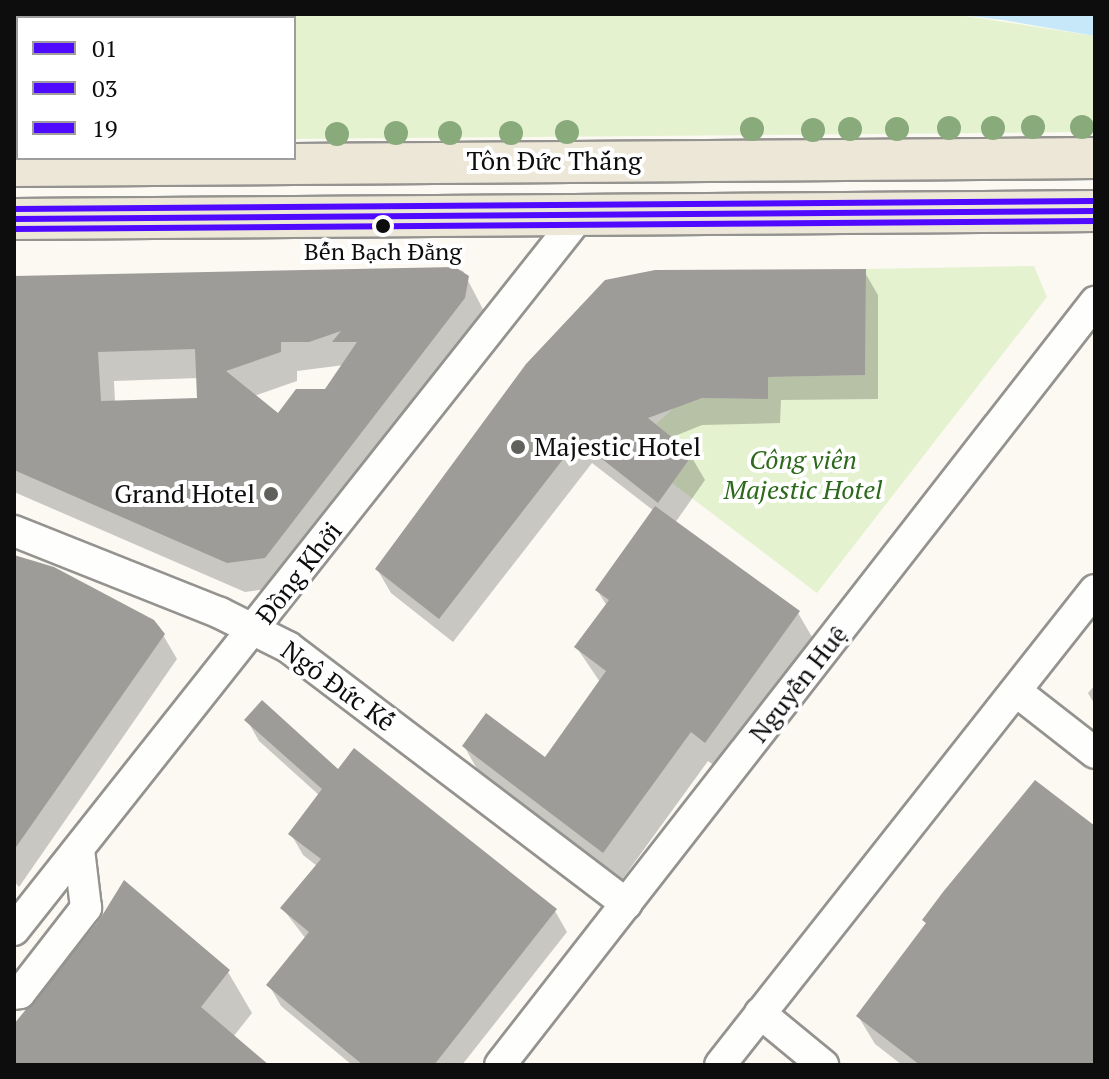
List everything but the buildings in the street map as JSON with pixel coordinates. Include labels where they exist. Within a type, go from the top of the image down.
[{"type":"main road","name":"Tôn Ðức Thắng","points":[[14,166],[1095,158]]},
{"type":"main road","name":"Tôn Ðức Thắng","points":[[14,219],[1095,211]]},
{"type":"street","name":"Ðồng Khởi","points":[[14,930],[581,214]]},
{"type":"street","name":"Nguyễn Huệ","points":[[500,1065],[1082,335],[1095,302]]},
{"type":"street","name":"Ngô Ðức Kế","points":[[14,531],[256,628],[288,647],[626,904]]},
{"type":"street","points":[[720,1065],[1095,590]]},
{"type":"street","points":[[1017,692],[1095,753]]},
{"type":"street","points":[[14,994],[20,993],[86,908],[79,849]]},
{"type":"street","points":[[760,1013],[823,1065]]},
{"type":"green space","points":[[14,14],[953,14],[1095,36],[1095,132],[296,139],[296,16],[16,16],[14,141]]},
{"type":"green space","name":"Công viên Majestic Hotel","points":[[1034,266],[1047,297],[817,593],[672,483],[693,454],[656,424],[675,407],[702,398],[767,399],[768,377],[865,375],[866,269]]},
{"type":"water","points":[[953,14],[1095,14],[1095,36],[1003,20]]},
{"type":"transit line","name":"19","points":[[14,209],[1095,201]]},
{"type":"transit line","name":"01","points":[[14,219],[1095,211]]},
{"type":"transit line","name":"03","points":[[14,229],[1095,221]]},
{"type":"place","name":"Bến Bạch Đằng","points":[[383,226]]},
{"type":"place","name":"Majestic Hotel","points":[[518,447]]},
{"type":"place","name":"Grand Hotel","points":[[271,494]]}]
